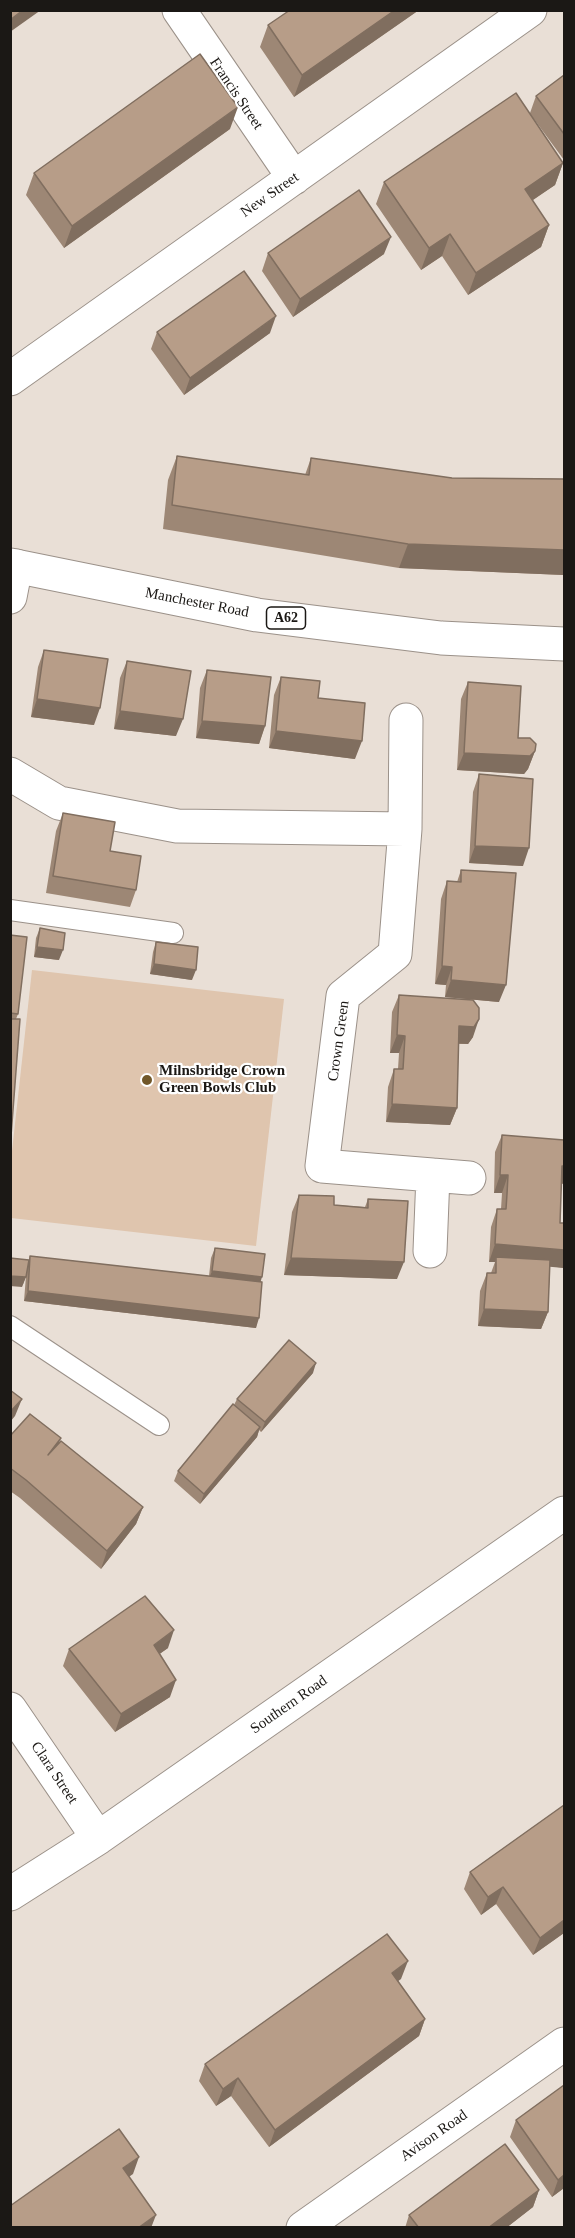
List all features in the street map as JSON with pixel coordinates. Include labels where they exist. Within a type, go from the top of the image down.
[{"type":"street","name":"Francis Street","points":[[179,10],[294,178]]},
{"type":"street","name":"New Street","points":[[10,379],[530,10]]},
{"type":"street","name":"Manchester Road","points":[[12,576],[257,615],[441,638],[564,645]]},
{"type":"street","name":"Crown Green","points":[[406,720],[405,829],[395,954],[343,996],[322,1166],[469,1178]]},
{"type":"street","points":[[10,774],[59,803],[177,826],[405,829]]},
{"type":"street","points":[[430,1251],[433,1175]]},
{"type":"street","name":"Southern Road","points":[[10,1894],[98,1838],[564,1513]]},
{"type":"street","name":"Clara Street","points":[[10,1709],[98,1838]]},
{"type":"street","name":"Avison Road","points":[[303,2228],[564,2044]]},
{"type":"lane","points":[[10,910],[173,933]]},
{"type":"lane","points":[[10,1326],[159,1425]]},
{"type":"shaded area","name":"Milnsbridge Crown Green Bowls Club","points":[[32,970],[284,999],[256,1246],[11,1218],[11,1160]]},
{"type":"building","points":[[10,10],[23,10],[10,20]]},
{"type":"building","points":[[290,10],[395,10],[302,75],[268,25]]},
{"type":"building","points":[[200,54],[238,107],[72,226],[34,173]]},
{"type":"building","points":[[564,75],[564,134],[536,96]]},
{"type":"building","points":[[516,93],[563,163],[525,189],[549,225],[476,273],[450,234],[429,248],[384,182]]},
{"type":"building","points":[[359,190],[391,237],[300,299],[268,253]]},
{"type":"building","points":[[244,271],[276,316],[190,378],[157,332]]},
{"type":"building","points":[[177,456],[309,475],[311,458],[452,478],[564,479],[564,550],[408,544],[172,505]]},
{"type":"building","points":[[44,650],[108,659],[100,708],[37,699]]},
{"type":"building","points":[[127,661],[191,671],[183,719],[120,711]]},
{"type":"building","points":[[207,670],[271,677],[265,726],[202,721]]},
{"type":"building","points":[[281,677],[320,681],[318,698],[365,703],[362,741],[276,731]]},
{"type":"building","points":[[468,682],[521,686],[518,738],[530,738],[536,744],[535,751],[530,756],[464,753]]},
{"type":"building","points":[[479,774],[533,779],[529,848],[475,846]]},
{"type":"building","points":[[63,813],[115,822],[110,851],[141,856],[136,890],[53,876]]},
{"type":"building","points":[[461,870],[516,873],[506,985],[451,980],[452,967],[442,966],[447,881],[461,882]]},
{"type":"building","points":[[40,928],[65,933],[63,950],[37,947]]},
{"type":"building","points":[[10,935],[27,937],[18,1014],[10,1013]]},
{"type":"building","points":[[156,942],[198,947],[196,970],[154,964]]},
{"type":"building","points":[[399,995],[473,1000],[479,1008],[479,1019],[474,1027],[459,1026],[457,1108],[392,1104],[394,1069],[403,1069],[405,1036],[397,1035]]},
{"type":"building","points":[[10,1019],[20,1019],[10,1149]]},
{"type":"building","points":[[502,1135],[564,1140],[560,1223],[564,1223],[564,1250],[495,1244],[497,1209],[506,1209],[507,1194],[508,1175],[500,1175]]},
{"type":"building","points":[[299,1195],[334,1196],[334,1205],[368,1208],[368,1199],[408,1201],[404,1262],[291,1258]]},
{"type":"building","points":[[215,1248],[265,1254],[262,1277],[212,1271]]},
{"type":"building","points":[[30,1256],[262,1282],[259,1318],[28,1291]]},
{"type":"building","points":[[496,1257],[550,1260],[548,1312],[484,1309],[487,1273],[496,1273]]},
{"type":"building","points":[[10,1258],[29,1260],[26,1277],[10,1276]]},
{"type":"building","points":[[289,1340],[316,1363],[265,1422],[237,1399]]},
{"type":"building","points":[[10,1390],[22,1399],[10,1412]]},
{"type":"building","points":[[233,1404],[260,1427],[204,1494],[178,1471]]},
{"type":"building","points":[[30,1414],[61,1438],[48,1455],[61,1441],[143,1507],[107,1551],[10,1468],[10,1436]]},
{"type":"building","points":[[145,1596],[174,1630],[154,1645],[176,1680],[121,1714],[69,1649]]},
{"type":"building","points":[[564,1805],[564,1920],[540,1938],[503,1887],[488,1897],[470,1872]]},
{"type":"building","points":[[387,1934],[408,1961],[392,1973],[425,2019],[275,2130],[238,2078],[223,2089],[205,2064]]},
{"type":"building","points":[[564,2085],[564,2175],[558,2180],[516,2120]]},
{"type":"building","points":[[119,2129],[139,2157],[123,2168],[156,2215],[138,2228],[10,2228],[10,2206]]},
{"type":"building","points":[[505,2144],[539,2190],[488,2228],[419,2228],[409,2215]]},
{"type":"place","name":"Milnsbridge Crown Green Bowls Club","points":[[147,1080]]}]
